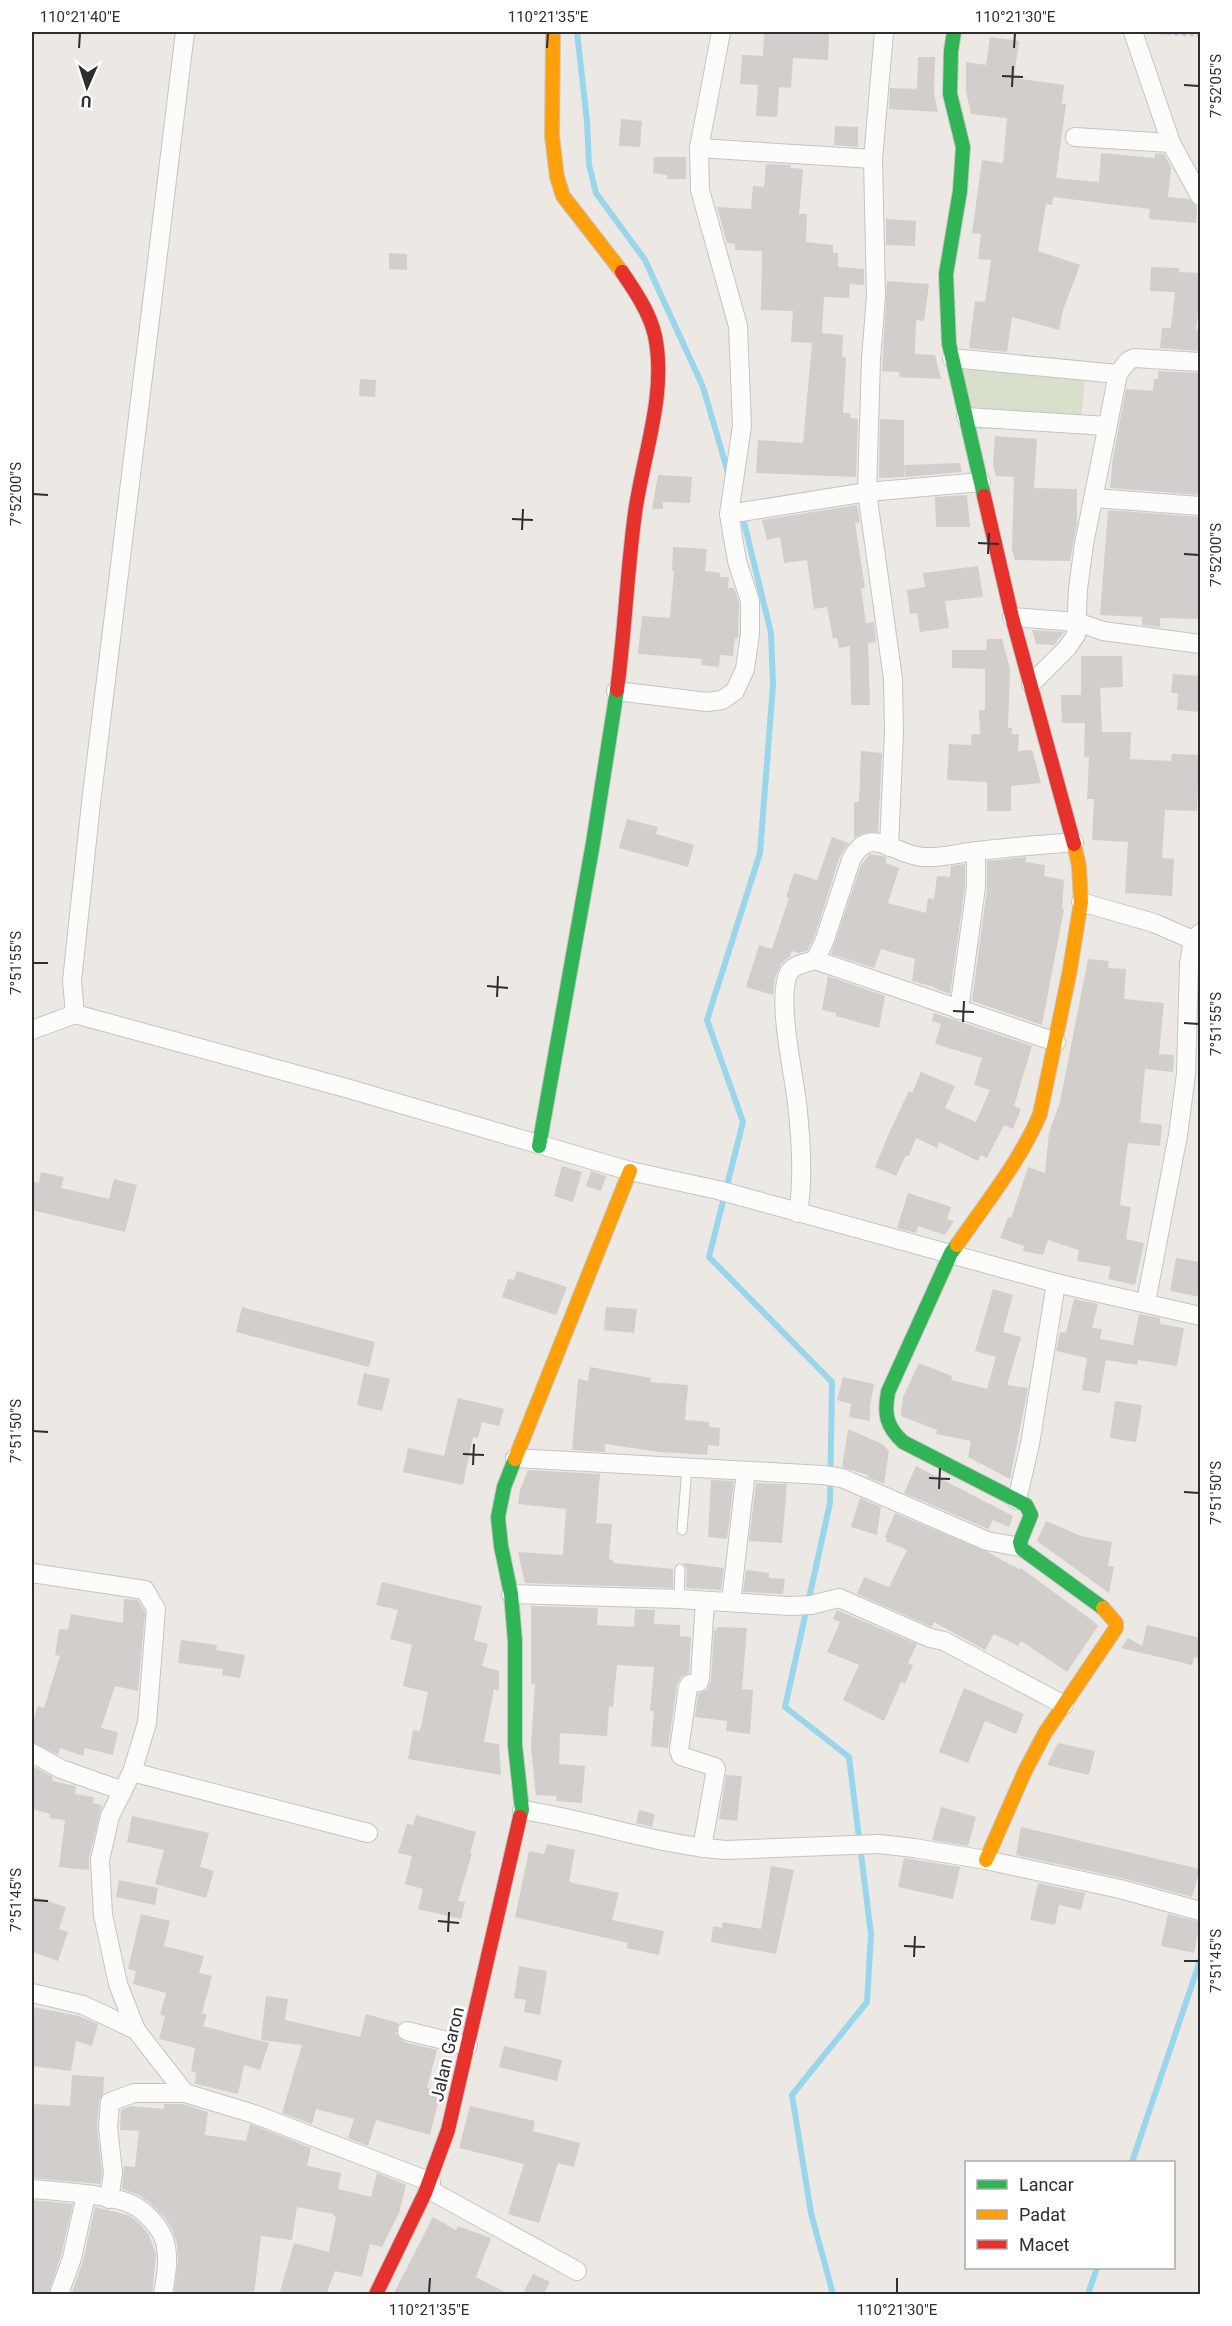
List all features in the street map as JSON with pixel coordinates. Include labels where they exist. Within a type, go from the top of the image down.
[{"type":"street","points":[[75,1014],[72,981],[89,827],[185,32]]},
{"type":"street","points":[[538,1146],[590,865],[621,661],[636,509],[650,426],[657,401],[659,371],[655,334],[643,303],[563,196],[557,182],[553,150],[553,32]]},
{"type":"street","points":[[616,691],[707,702],[722,700],[735,692],[745,669],[749,646],[750,601],[737,561],[729,514],[742,426],[738,326],[700,190],[699,148],[721,32]]},
{"type":"street","points":[[884,32],[873,159],[876,296],[870,359],[867,492],[894,679],[889,847]]},
{"type":"street","points":[[954,32],[950,94],[963,147],[960,191],[946,281],[949,344],[1012,616],[1074,842],[1079,866],[1081,902],[1056,1042],[1035,1126],[999,1184],[951,1253],[888,1392],[884,1417],[888,1428],[903,1442],[1026,1505],[1031,1515],[1020,1540],[1020,1546]]},
{"type":"street","points":[[1133,32],[1171,142],[1200,196]]},
{"type":"street","points":[[1075,137],[1171,142]]},
{"type":"street","points":[[699,148],[873,159]]},
{"type":"street","points":[[952,358],[1118,374]]},
{"type":"street","points":[[1031,684],[1067,648],[1076,635],[1078,589],[1118,374],[1128,361],[1134,358],[1200,362]]},
{"type":"street","points":[[966,417],[1107,426]]},
{"type":"street","points":[[729,514],[867,492],[981,482]]},
{"type":"street","points":[[1094,498],[1200,506]]},
{"type":"street","points":[[1012,616],[1077,622],[1103,632],[1200,644]]},
{"type":"street","points":[[815,960],[824,942],[847,873],[860,846],[879,842],[906,854],[922,857],[1074,842]]},
{"type":"street","points":[[959,1010],[976,887],[976,851]]},
{"type":"street","points":[[1081,902],[1197,936],[1187,984],[1186,1074],[1178,1135],[1146,1302]]},
{"type":"street","points":[[798,1213],[801,1184],[798,1104],[788,1040],[785,995],[790,971],[796,965],[815,960],[1056,1042]]},
{"type":"street","points":[[32,1030],[75,1014],[346,1088],[538,1146],[630,1171],[752,1199],[1056,1284],[1146,1302],[1200,1316]]},
{"type":"street","name":"Jalan Garon","points":[[376,2295],[429,2186],[448,2130],[522,1810],[514,1744],[515,1641],[511,1594],[501,1546],[498,1517],[504,1487],[630,1171]]},
{"type":"street","points":[[1017,1500],[1030,1444],[1056,1284]]},
{"type":"street","points":[[515,1458],[824,1475],[842,1479],[987,1541],[1020,1546],[1104,1609],[1116,1623],[1116,1628],[1045,1733],[1025,1771],[986,1860]]},
{"type":"street","points":[[731,1602],[746,1471]]},
{"type":"street","points":[[32,1573],[145,1590],[156,1609],[147,1723],[132,1772],[110,1816],[100,1860],[102,1904],[118,1984],[136,2030],[185,2094]]},
{"type":"street","points":[[511,1594],[679,1599],[805,1606],[839,1598],[930,1638],[944,1641],[1064,1705]]},
{"type":"street","points":[[702,1848],[716,1769],[681,1756],[679,1750],[688,1688],[690,1684],[699,1682],[700,1679],[705,1601]]},
{"type":"street","points":[[32,1753],[61,1769],[123,1791]]},
{"type":"street","points":[[132,1772],[368,1833]]},
{"type":"street","points":[[522,1810],[559,1815],[639,1836],[702,1848],[726,1850],[879,1844],[986,1860],[1120,1889],[1200,1911]]},
{"type":"street","points":[[32,1993],[84,2006],[136,2030]]},
{"type":"street","points":[[407,2031],[468,2046]]},
{"type":"street","points":[[109,2199],[113,2173],[108,2127],[110,2102],[134,2093],[185,2094],[254,2114],[429,2186],[577,2271]]},
{"type":"street","points":[[32,2189],[86,2195],[132,2204],[151,2220],[164,2239],[168,2264],[163,2295]]},
{"type":"street","points":[[59,2295],[72,2258],[86,2195]]},
{"type":"lane","points":[[682,1530],[687,1468]]},
{"type":"lane","points":[[679,1599],[680,1569]]},
{"type":"path","points":[[1149,32],[1200,35]]},
{"type":"green space","points":[[953,355],[1085,381],[1080,429],[971,429]]},
{"type":"building","points":[[764,32],[829,32],[828,60],[793,58],[791,88],[779,87],[777,117],[756,116],[758,85],[740,84],[742,55],[763,56]]},
{"type":"building","points":[[990,37],[1019,41],[1014,78],[1064,85],[1062,104],[1066,104],[1056,178],[1099,182],[1101,153],[1155,158],[1155,153],[1164,154],[1171,167],[1168,197],[1189,199],[1197,207],[1196,223],[1149,219],[1150,209],[1053,197],[1052,205],[1046,204],[1038,251],[1080,265],[1063,310],[1059,330],[1012,317],[1007,352],[969,348],[975,301],[985,302],[991,260],[978,259],[981,234],[972,233],[982,160],[1003,163],[1007,118],[971,114],[966,92],[966,62],[986,65]]},
{"type":"building","points":[[918,57],[935,57],[934,94],[938,112],[889,109],[890,88],[917,89]]},
{"type":"building","points":[[621,119],[642,121],[640,147],[619,146]]},
{"type":"building","points":[[835,126],[858,127],[858,147],[834,145]]},
{"type":"building","points":[[654,157],[686,157],[686,179],[667,179],[667,175],[653,173]]},
{"type":"building","points":[[766,164],[791,165],[790,168],[803,169],[799,214],[807,214],[806,242],[833,245],[833,253],[838,253],[838,267],[864,269],[864,285],[850,284],[849,298],[824,297],[822,333],[843,335],[842,357],[846,357],[843,413],[850,413],[850,418],[858,419],[856,477],[756,473],[758,440],[803,443],[812,343],[791,342],[793,311],[761,310],[762,251],[735,250],[735,244],[727,243],[717,207],[751,209],[753,186],[764,187]]},
{"type":"building","points":[[886,219],[916,221],[915,246],[886,245]]},
{"type":"building","points":[[389,253],[407,254],[407,270],[389,269]]},
{"type":"building","points":[[1151,267],[1179,268],[1179,272],[1200,273],[1196,329],[1200,330],[1200,351],[1160,348],[1162,328],[1171,328],[1175,292],[1150,291]]},
{"type":"building","points":[[887,281],[929,284],[924,321],[916,320],[915,354],[935,355],[941,379],[899,377],[899,372],[882,371]]},
{"type":"building","points":[[1158,371],[1200,373],[1200,495],[1110,488],[1113,457],[1126,389],[1153,391],[1154,379],[1158,379]]},
{"type":"building","points":[[360,379],[376,380],[375,397],[359,396]]},
{"type":"building","points":[[880,419],[904,420],[904,477],[879,478]]},
{"type":"building","points":[[995,436],[1037,439],[1034,488],[1077,489],[1077,524],[1070,561],[1015,560],[1012,549],[1014,477],[996,476],[993,466]]},
{"type":"building","points":[[960,463],[962,472],[905,477],[904,465]]},
{"type":"building","points":[[658,475],[692,477],[690,503],[663,502],[663,509],[652,509]]},
{"type":"building","points":[[967,495],[970,527],[936,527],[935,497]]},
{"type":"building","points":[[857,505],[860,522],[855,523],[865,588],[861,589],[866,623],[874,622],[876,642],[868,643],[870,705],[851,705],[850,646],[839,648],[837,638],[833,639],[827,607],[814,609],[807,560],[784,563],[780,537],[767,540],[762,520]]},
{"type":"building","points":[[1108,510],[1200,517],[1200,619],[1160,618],[1160,627],[1142,625],[1142,617],[1100,615]]},
{"type":"building","points":[[673,547],[707,549],[705,571],[720,573],[720,577],[729,577],[728,588],[734,588],[739,603],[738,639],[735,638],[733,656],[720,655],[719,667],[701,665],[702,659],[638,654],[642,616],[670,618],[674,571],[672,571]]},
{"type":"building","points":[[978,566],[983,597],[945,601],[949,628],[920,632],[917,613],[910,614],[907,590],[925,587],[923,573]]},
{"type":"building","points":[[1032,630],[1064,632],[1054,645],[1036,644]]},
{"type":"building","points":[[987,639],[1002,639],[1010,669],[1008,728],[1012,728],[1012,734],[1019,734],[1018,751],[1032,750],[1041,783],[1011,786],[1011,811],[987,811],[987,782],[947,780],[949,744],[971,745],[972,734],[980,734],[979,710],[985,710],[985,669],[952,668],[952,650],[986,650]]},
{"type":"building","points":[[1081,656],[1122,656],[1123,687],[1100,688],[1102,732],[1131,732],[1130,759],[1171,761],[1172,754],[1200,755],[1197,811],[1165,810],[1162,858],[1174,859],[1172,896],[1125,893],[1128,842],[1092,840],[1094,799],[1087,799],[1089,757],[1084,757],[1085,723],[1062,723],[1061,695],[1081,695]]},
{"type":"building","points":[[1173,674],[1200,676],[1200,712],[1177,710],[1178,693],[1171,693]]},
{"type":"building","points":[[861,751],[882,753],[878,832],[864,833],[854,838],[854,802],[859,802]]},
{"type":"building","points":[[627,819],[658,827],[656,834],[694,845],[688,867],[619,848]]},
{"type":"building","points":[[832,837],[849,843],[840,856],[814,938],[807,951],[798,953],[792,951],[781,964],[775,978],[773,995],[746,987],[759,945],[772,949],[789,898],[786,897],[794,873],[817,880]]},
{"type":"building","points":[[870,854],[886,857],[886,863],[899,868],[888,903],[926,913],[928,898],[934,899],[937,876],[950,877],[951,866],[965,864],[965,886],[950,994],[912,981],[915,959],[881,949],[874,968],[831,954],[861,865]]},
{"type":"building","points":[[1026,857],[1026,862],[1045,865],[1044,876],[1064,880],[1062,909],[1064,909],[1042,1025],[972,1001],[987,889],[987,861]]},
{"type":"building","points":[[1088,959],[1109,961],[1108,968],[1126,969],[1124,999],[1164,1003],[1159,1054],[1174,1055],[1173,1072],[1145,1069],[1140,1122],[1162,1125],[1160,1146],[1128,1143],[1120,1205],[1131,1207],[1126,1239],[1144,1243],[1135,1285],[1108,1279],[1111,1267],[1077,1261],[1079,1250],[1048,1240],[1043,1255],[1023,1251],[1024,1246],[1000,1238],[1008,1217],[1011,1218],[1028,1167],[1045,1173],[1049,1133],[1060,1102]]},
{"type":"building","points":[[828,976],[885,996],[879,1028],[822,1010]]},
{"type":"building","points":[[934,1013],[1032,1046],[1014,1106],[1021,1109],[1013,1129],[1004,1125],[987,1158],[981,1155],[978,1161],[939,1142],[937,1148],[916,1138],[909,1156],[906,1155],[896,1176],[875,1167],[909,1091],[912,1093],[921,1072],[955,1086],[945,1108],[976,1122],[990,1090],[974,1085],[982,1058],[935,1044],[941,1024],[932,1021]]},
{"type":"building","points":[[562,1166],[582,1172],[573,1202],[554,1196]]},
{"type":"building","points":[[591,1171],[606,1176],[601,1191],[586,1186]]},
{"type":"building","points":[[41,1172],[64,1177],[61,1188],[109,1199],[114,1179],[137,1185],[125,1232],[32,1210],[32,1181],[39,1183]]},
{"type":"building","points":[[908,1193],[951,1207],[947,1219],[954,1221],[945,1235],[918,1226],[916,1233],[897,1228]]},
{"type":"building","points":[[1176,1258],[1200,1262],[1200,1297],[1170,1291]]},
{"type":"building","points":[[517,1271],[567,1287],[556,1315],[502,1297],[508,1279],[514,1280]]},
{"type":"building","points":[[993,1289],[1013,1295],[1003,1332],[1021,1337],[1007,1385],[1028,1388],[1010,1479],[968,1457],[971,1441],[936,1434],[937,1430],[901,1416],[903,1397],[919,1363],[952,1376],[951,1380],[987,1389],[996,1357],[975,1351]]},
{"type":"building","points":[[1074,1299],[1098,1304],[1092,1328],[1102,1329],[1100,1339],[1133,1345],[1139,1314],[1160,1318],[1160,1324],[1184,1328],[1177,1366],[1138,1360],[1137,1365],[1106,1360],[1100,1393],[1082,1390],[1087,1358],[1056,1351],[1060,1332],[1066,1333]]},
{"type":"building","points":[[242,1307],[375,1342],[369,1367],[236,1332]]},
{"type":"building","points":[[606,1307],[637,1309],[634,1333],[604,1330]]},
{"type":"building","points":[[590,1367],[651,1378],[650,1382],[688,1385],[685,1420],[709,1422],[709,1427],[720,1428],[719,1446],[708,1445],[707,1455],[660,1452],[605,1444],[605,1452],[572,1450],[578,1379],[588,1381]]},
{"type":"building","points":[[364,1373],[390,1379],[382,1411],[357,1405]]},
{"type":"building","points":[[843,1377],[874,1384],[870,1421],[849,1417],[851,1404],[837,1400]]},
{"type":"building","points":[[458,1398],[504,1409],[499,1426],[482,1422],[478,1438],[473,1437],[463,1485],[403,1472],[408,1448],[444,1456]]},
{"type":"building","points":[[1115,1401],[1142,1405],[1136,1442],[1110,1438]]},
{"type":"building","points":[[848,1429],[882,1444],[889,1451],[884,1484],[867,1477],[868,1475],[842,1467]]},
{"type":"building","points":[[916,1466],[1013,1516],[1009,1527],[993,1520],[988,1529],[904,1493]]},
{"type":"building","points":[[528,1470],[600,1474],[596,1523],[612,1524],[609,1559],[613,1560],[613,1563],[673,1569],[673,1588],[525,1583],[518,1552],[563,1555],[566,1509],[518,1504],[520,1490]]},
{"type":"building","points":[[711,1480],[734,1481],[727,1539],[708,1537]]},
{"type":"building","points":[[756,1483],[787,1484],[782,1543],[749,1541]]},
{"type":"building","points":[[860,1498],[881,1507],[877,1535],[851,1527]]},
{"type":"building","points":[[895,1513],[990,1553],[1020,1570],[1021,1568],[1093,1621],[1098,1626],[1067,1672],[1021,1641],[1018,1646],[994,1634],[985,1650],[934,1622],[932,1627],[857,1594],[864,1577],[889,1587],[907,1550],[886,1541],[885,1537]]},
{"type":"building","points":[[1046,1521],[1081,1536],[1112,1542],[1108,1566],[1114,1567],[1109,1593],[1037,1541]]},
{"type":"building","points":[[683,1563],[724,1568],[721,1590],[686,1588],[687,1569]]},
{"type":"building","points":[[746,1570],[769,1573],[769,1578],[785,1579],[783,1594],[743,1592]]},
{"type":"building","points":[[382,1582],[482,1606],[474,1640],[488,1644],[482,1666],[499,1671],[499,1691],[494,1689],[484,1742],[499,1744],[501,1775],[408,1759],[413,1730],[420,1731],[428,1692],[403,1686],[412,1645],[390,1639],[398,1610],[376,1605]]},
{"type":"building","points":[[124,1599],[138,1600],[145,1612],[138,1691],[115,1686],[101,1728],[118,1732],[113,1755],[85,1748],[83,1756],[60,1748],[58,1755],[32,1742],[32,1724],[38,1706],[44,1708],[60,1656],[55,1655],[59,1629],[68,1630],[71,1614],[123,1623]]},
{"type":"building","points":[[531,1606],[598,1608],[597,1625],[634,1627],[635,1609],[655,1610],[654,1624],[680,1625],[680,1636],[691,1637],[689,1673],[681,1677],[677,1685],[668,1748],[651,1746],[654,1711],[650,1711],[654,1667],[617,1665],[613,1707],[609,1706],[607,1736],[560,1733],[559,1764],[585,1766],[582,1803],[556,1801],[557,1796],[536,1795],[531,1748],[535,1684],[531,1684]]},
{"type":"building","points":[[837,1610],[917,1644],[908,1663],[913,1665],[905,1684],[901,1682],[884,1721],[843,1700],[859,1665],[827,1652],[840,1622],[833,1619]]},
{"type":"building","points":[[1147,1625],[1200,1638],[1200,1659],[1194,1657],[1192,1665],[1121,1648],[1128,1638],[1142,1646]]},
{"type":"building","points":[[717,1627],[747,1628],[742,1689],[753,1690],[750,1734],[726,1731],[727,1721],[695,1717],[698,1694],[707,1690],[711,1682],[714,1630],[717,1630]]},
{"type":"building","points":[[181,1640],[217,1645],[216,1650],[245,1655],[240,1678],[222,1675],[223,1669],[178,1663]]},
{"type":"building","points":[[964,1688],[1024,1714],[1016,1734],[985,1721],[968,1763],[939,1752]]},
{"type":"building","points":[[1058,1743],[1095,1751],[1089,1775],[1047,1765]]},
{"type":"building","points":[[32,1766],[53,1777],[52,1781],[76,1786],[75,1794],[94,1797],[93,1803],[102,1805],[89,1858],[89,1870],[59,1867],[65,1820],[49,1818],[50,1814],[32,1809]]},
{"type":"building","points":[[726,1775],[742,1776],[737,1821],[719,1819]]},
{"type":"building","points":[[941,1807],[976,1817],[968,1846],[932,1840]]},
{"type":"building","points":[[639,1810],[655,1814],[652,1827],[636,1823]]},
{"type":"building","points":[[416,1815],[476,1832],[458,1901],[465,1902],[461,1919],[418,1909],[423,1889],[405,1884],[412,1856],[398,1853],[407,1824],[413,1825]]},
{"type":"building","points":[[132,1816],[209,1833],[200,1867],[214,1871],[206,1898],[155,1884],[164,1850],[127,1842]]},
{"type":"building","points":[[1021,1827],[1200,1869],[1192,1897],[1122,1878],[1016,1855]]},
{"type":"building","points":[[547,1844],[575,1850],[569,1882],[619,1893],[612,1920],[664,1931],[659,1955],[626,1948],[628,1943],[515,1917],[529,1851],[544,1854]]},
{"type":"building","points":[[904,1858],[960,1867],[953,1899],[898,1887]]},
{"type":"building","points":[[771,1866],[794,1870],[776,1954],[711,1942],[713,1926],[722,1928],[723,1922],[761,1929]]},
{"type":"building","points":[[119,1880],[158,1888],[155,1905],[116,1897]]},
{"type":"building","points":[[1038,1883],[1085,1893],[1081,1910],[1059,1905],[1055,1925],[1030,1920]]},
{"type":"building","points":[[32,1896],[66,1907],[59,1929],[68,1932],[58,1961],[32,1952]]},
{"type":"building","points":[[141,1914],[170,1921],[164,1946],[204,1956],[199,1973],[212,1976],[202,2013],[207,2015],[203,2026],[269,2043],[260,2070],[244,2065],[238,2094],[192,2083],[195,2083],[196,2073],[191,2071],[195,2048],[159,2039],[165,2016],[160,2015],[166,1993],[133,1984],[136,1971],[128,1969]]},
{"type":"building","points":[[1168,1914],[1200,1922],[1194,1953],[1161,1946]]},
{"type":"building","points":[[519,1966],[547,1971],[540,2015],[524,2012],[526,2000],[514,1998]]},
{"type":"building","points":[[266,1996],[288,1999],[285,2020],[360,2037],[366,2014],[399,2023],[396,2034],[404,2042],[437,2050],[427,2088],[438,2091],[437,2098],[439,2098],[430,2135],[376,2120],[368,2146],[348,2138],[354,2119],[316,2109],[312,2124],[282,2113],[302,2045],[261,2040]]},
{"type":"building","points":[[32,2007],[79,2016],[98,2024],[92,2046],[76,2041],[71,2071],[32,2066]]},
{"type":"building","points":[[504,2046],[562,2060],[557,2081],[499,2067]]},
{"type":"building","points":[[72,2075],[104,2077],[97,2126],[102,2173],[100,2184],[32,2178],[32,2104],[70,2106]]},
{"type":"building","points":[[164,2104],[183,2104],[208,2112],[205,2135],[246,2141],[250,2124],[311,2148],[307,2166],[341,2173],[338,2189],[371,2197],[377,2173],[406,2185],[399,2213],[382,2247],[370,2244],[362,2277],[335,2271],[326,2295],[279,2295],[294,2243],[329,2252],[336,2217],[333,2214],[297,2207],[292,2240],[261,2236],[254,2295],[174,2294],[178,2259],[177,2243],[172,2229],[150,2203],[139,2195],[122,2189],[124,2166],[135,2167],[139,2131],[120,2130],[121,2110],[131,2106],[164,2109]]},
{"type":"building","points":[[470,2106],[535,2121],[533,2131],[580,2143],[574,2167],[558,2163],[539,2223],[508,2214],[524,2164],[459,2148]]},
{"type":"building","points":[[32,2200],[73,2204],[61,2255],[48,2295],[32,2295]]},
{"type":"building","points":[[95,2207],[128,2215],[149,2235],[156,2254],[152,2295],[71,2295],[83,2261]]},
{"type":"building","points":[[433,2217],[456,2230],[458,2226],[491,2238],[476,2277],[511,2295],[393,2295]]},
{"type":"building","points":[[533,2274],[550,2282],[543,2295],[522,2295]]},
{"type":"waterway","points":[[577,32],[587,121],[589,165],[596,193],[645,260],[703,387],[729,476]]},
{"type":"waterway","points":[[742,514],[771,633],[773,685],[760,853],[707,1020],[743,1122],[709,1257],[832,1382],[830,1503],[785,1707],[849,1757],[871,1934],[867,2002],[792,2095],[811,2213],[833,2294]]},
{"type":"waterway","points":[[1132,2161],[1200,1961]]},
{"type":"waterway","points":[[1088,2294],[1097,2269]]},
{"type":"traffic: fast","points":[[954,32],[950,94],[963,147],[960,191],[946,274],[949,344],[984,496]]},
{"type":"traffic: fast","points":[[539,1146],[593,843],[617,690]]},
{"type":"traffic: fast","points":[[957,1245],[951,1253],[888,1392],[886,1407],[890,1425],[903,1442],[1026,1505],[1031,1515],[1020,1542],[1022,1549],[1103,1608]]},
{"type":"traffic: fast","points":[[515,1459],[504,1487],[498,1517],[501,1546],[511,1594],[515,1641],[515,1745],[522,1810],[520,1817]]},
{"type":"traffic: slow","points":[[553,32],[552,136],[557,177],[563,196],[622,272]]},
{"type":"traffic: slow","points":[[957,1245],[1013,1165],[1040,1114],[1069,975],[1081,902],[1079,866],[1074,844]]},
{"type":"traffic: slow","points":[[515,1459],[630,1171]]},
{"type":"traffic: slow","points":[[986,1860],[1025,1771],[1045,1733],[1116,1628],[1116,1623],[1103,1608]]},
{"type":"traffic: jam","points":[[617,690],[635,513],[658,380],[658,358],[653,327],[642,302],[622,272]]},
{"type":"traffic: jam","points":[[984,496],[1012,617],[1074,844]]},
{"type":"traffic: jam","points":[[376,2294],[425,2193],[448,2130],[520,1817]]}]
